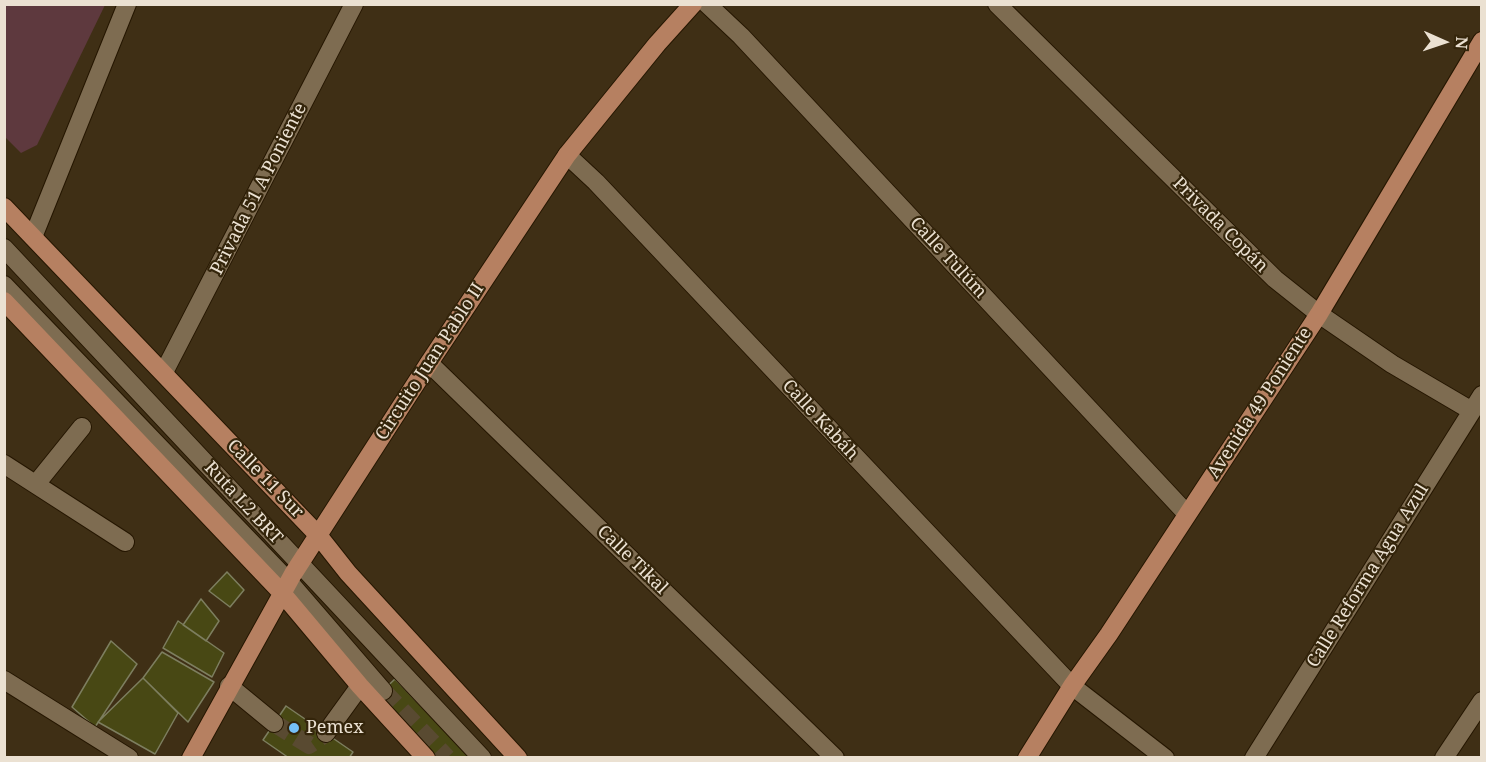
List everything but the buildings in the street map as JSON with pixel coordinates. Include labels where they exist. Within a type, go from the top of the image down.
[{"type":"main road","name":"Circuito Juan Pablo II","points":[[196,753],[229,686],[285,588],[429,363],[567,155],[657,44],[693,4]]},
{"type":"main road","name":"Avenida 49 Poniente","points":[[1027,758],[1072,686],[1109,634],[1319,314],[1482,41]]},
{"type":"main road","name":"Calle 11 Sur","points":[[4,207],[318,535],[375,603],[518,758]]},
{"type":"main road","points":[[4,301],[285,588],[360,686],[426,758]]},
{"type":"street","points":[[33,237],[127,4]]},
{"type":"street","name":"Privada 51 A Poniente","points":[[164,372],[354,4]]},
{"type":"street","name":"Calle Tulúm","points":[[707,4],[741,36],[1187,514]]},
{"type":"street","name":"Privada Copán","points":[[997,4],[1275,279],[1319,314],[1392,364],[1477,403]]},
{"type":"street","name":"Calle Kabáh","points":[[567,155],[596,182],[1072,686]]},
{"type":"street","name":"Ruta L2 BRT","points":[[4,248],[482,758]]},
{"type":"street","name":"Ruta L2 BRT","points":[[4,285],[383,691]]},
{"type":"street","name":"Calle Tikal","points":[[429,363],[835,758]]},
{"type":"street","name":"Calle Reforma Agua Azul","points":[[1254,758],[1477,403]]},
{"type":"street","points":[[36,484],[82,427]]},
{"type":"street","points":[[4,464],[125,542]]},
{"type":"street","points":[[4,680],[129,758]]},
{"type":"street","points":[[229,686],[274,723]]},
{"type":"street","points":[[326,734],[360,686]]},
{"type":"street","points":[[1072,686],[1165,758]]},
{"type":"street","points":[[1449,756],[1482,701]]},
{"type":"shaded area","points":[[4,5],[105,5],[37,145],[21,153],[5,137]]},
{"type":"tunnel","points":[[383,691],[447,758]]},
{"type":"tunnel","points":[[274,723],[309,745],[326,733]]},
{"type":"place","name":"Pemex","points":[[294,728]]}]
